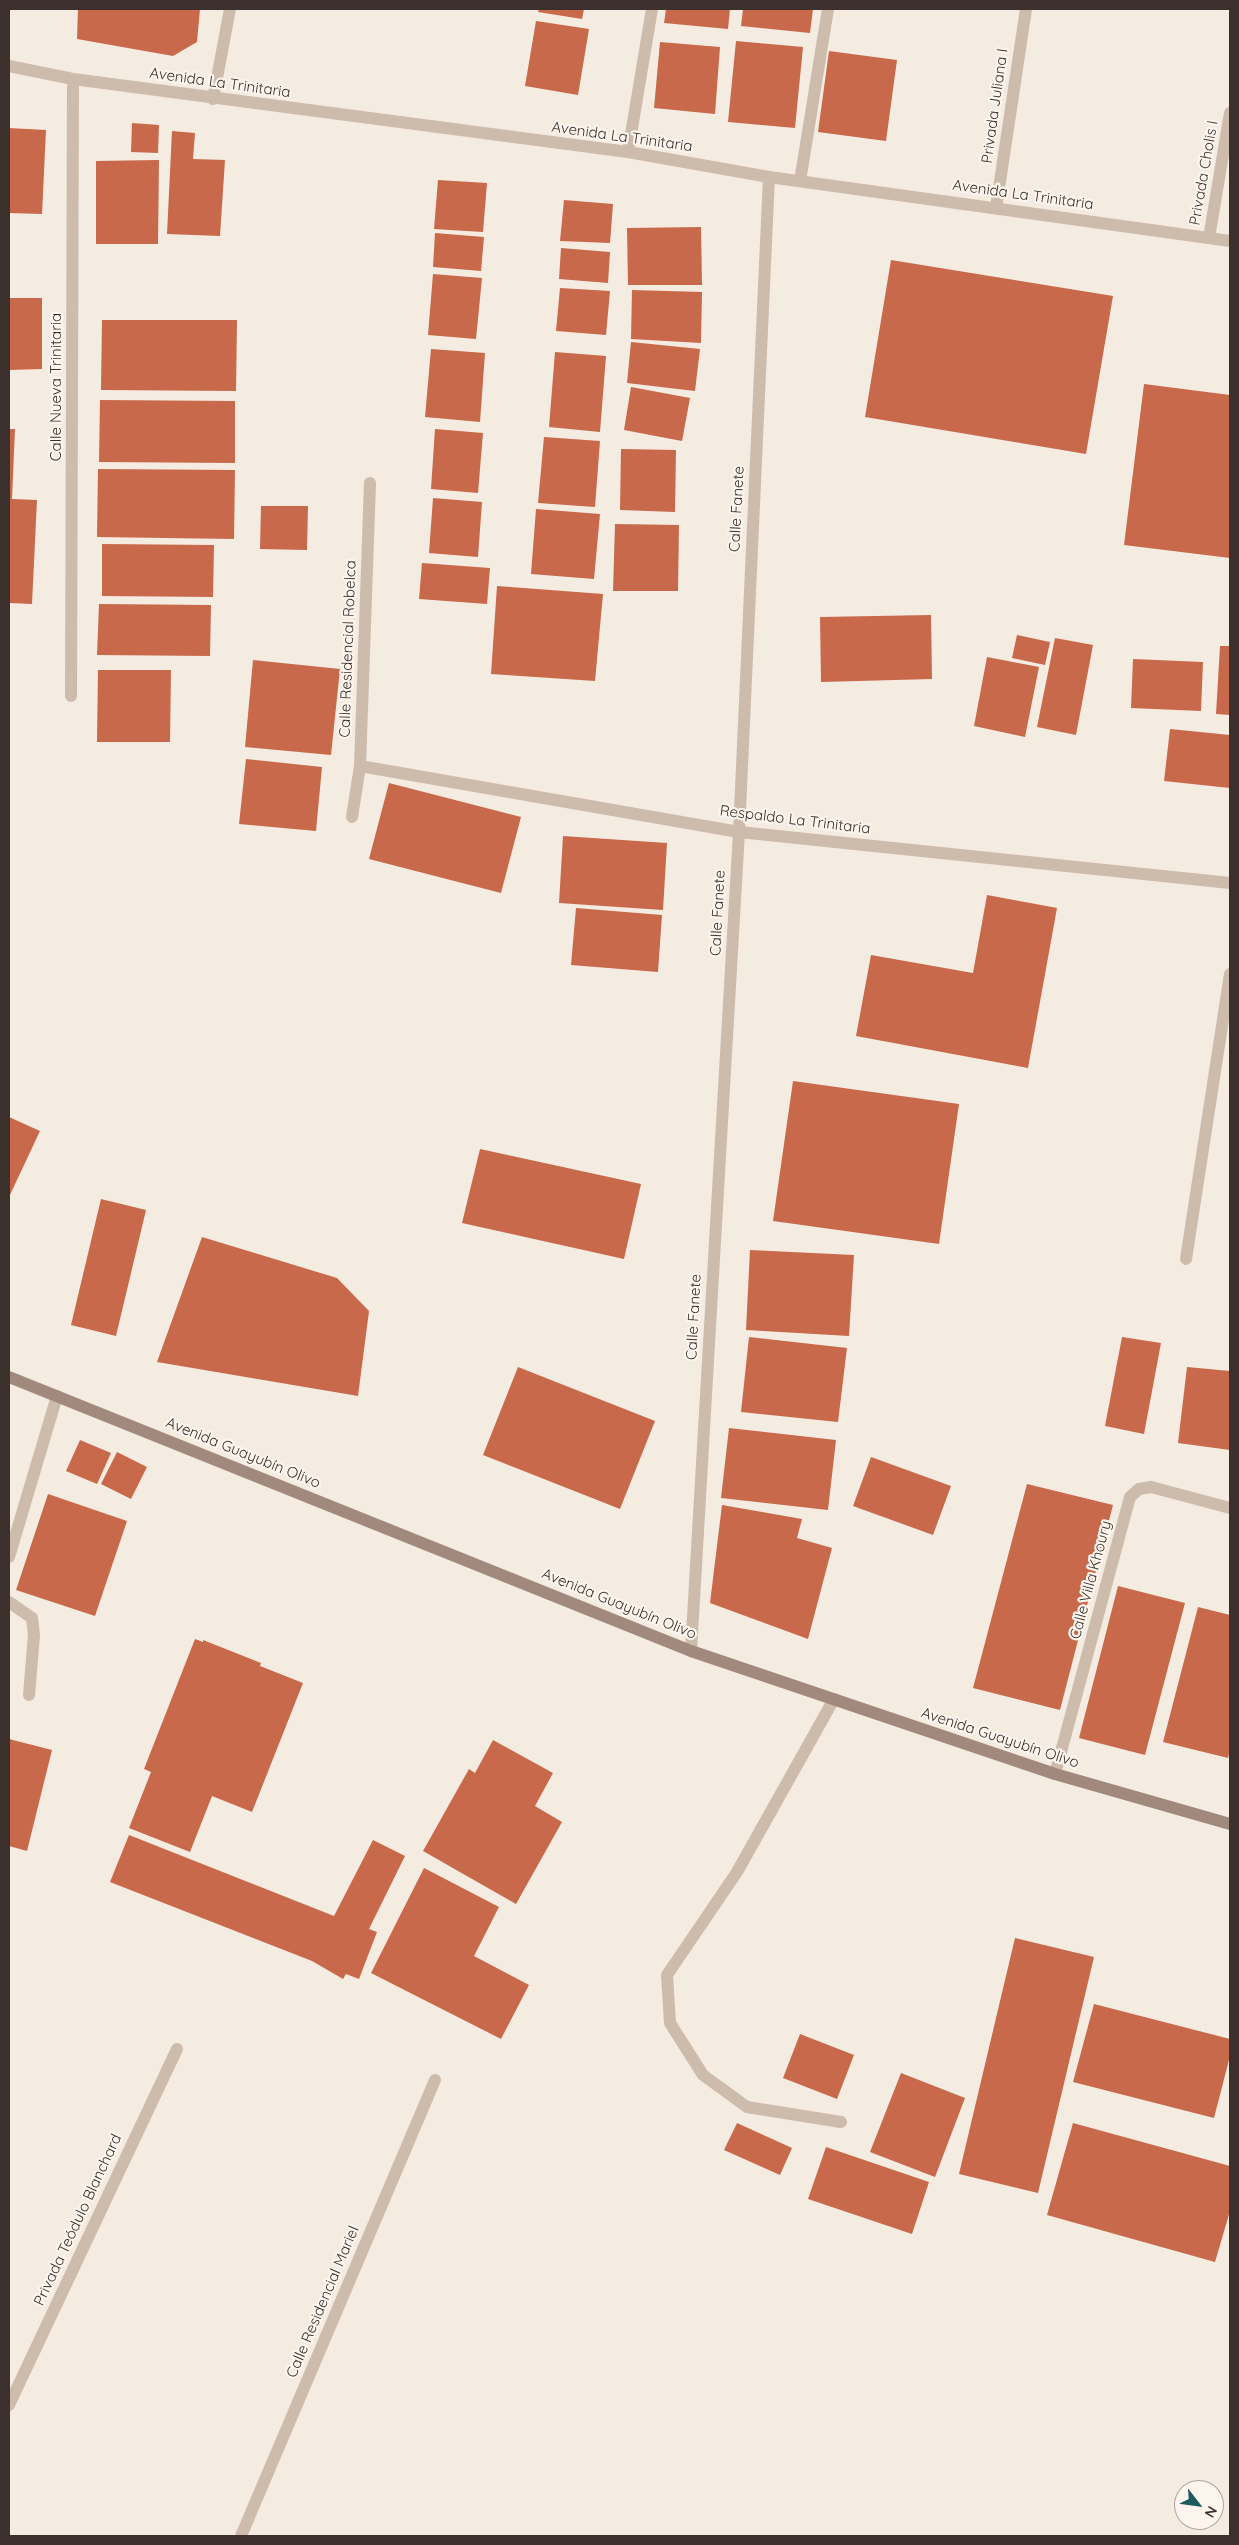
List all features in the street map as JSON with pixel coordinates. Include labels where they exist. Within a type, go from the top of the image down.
[{"type":"main road","name":"Avenida Guayubín Olivo","points":[[9,1377],[691,1651],[1055,1774],[1230,1824]]},
{"type":"street","points":[[213,99],[230,9]]},
{"type":"street","points":[[628,152],[652,9]]},
{"type":"street","points":[[800,181],[828,9]]},
{"type":"street","name":"Privada Juliana I","points":[[996,208],[1026,9]]},
{"type":"street","name":"Avenida La Trinitaria","points":[[9,66],[73,79],[213,99],[628,152],[800,181],[1230,242]]},
{"type":"street","name":"Calle Nueva Trinitaria","points":[[72,696],[73,79]]},
{"type":"street","name":"Privada Cholis I","points":[[1209,238],[1230,113]]},
{"type":"street","name":"Calle Fanete","points":[[691,1651],[739,832],[769,176]]},
{"type":"street","name":"Calle Residencial Robelca","points":[[352,816],[360,766],[370,483]]},
{"type":"street","name":"Respaldo La Trinitaria","points":[[360,766],[739,832],[1230,883]]},
{"type":"street","points":[[1186,1259],[1230,974]]},
{"type":"street","points":[[9,1557],[57,1396]]},
{"type":"street","name":"Calle Villa Khoury","points":[[1055,1774],[1130,1497],[1139,1489],[1151,1487],[1230,1508]]},
{"type":"street","points":[[9,1602],[32,1618],[34,1635],[29,1695]]},
{"type":"street","points":[[834,1699],[737,1872],[667,1974],[670,2023],[704,2075],[747,2107],[841,2122]]},
{"type":"street","name":"Privada Teódulo Blanchard","points":[[9,2405],[176,2049]]},
{"type":"street","name":"Calle Residencial Mariel","points":[[241,2536],[435,2080]]},
{"type":"building","points":[[78,9],[200,9],[197,42],[173,56],[77,39]]},
{"type":"building","points":[[539,9],[584,9],[582,19],[538,12]]},
{"type":"building","points":[[666,9],[730,9],[728,29],[664,23]]},
{"type":"building","points":[[743,9],[813,9],[810,33],[741,26]]},
{"type":"building","points":[[536,21],[589,29],[578,95],[525,86]]},
{"type":"building","points":[[736,41],[803,47],[795,128],[728,122]]},
{"type":"building","points":[[660,42],[720,47],[715,114],[654,108]]},
{"type":"building","points":[[829,51],[897,60],[886,141],[818,132]]},
{"type":"building","points":[[132,123],[159,125],[158,153],[131,152]]},
{"type":"building","points":[[9,128],[46,130],[42,214],[9,213]]},
{"type":"building","points":[[172,131],[195,133],[193,159],[225,160],[220,236],[167,234]]},
{"type":"building","points":[[159,160],[158,244],[96,244],[96,161]]},
{"type":"building","points":[[438,180],[487,183],[483,232],[434,229]]},
{"type":"building","points":[[564,200],[613,204],[610,243],[560,241]]},
{"type":"building","points":[[701,227],[702,285],[628,285],[627,228]]},
{"type":"building","points":[[435,233],[484,237],[481,271],[433,267]]},
{"type":"building","points":[[561,248],[610,252],[608,283],[559,279]]},
{"type":"building","points":[[891,260],[1113,296],[1086,454],[865,417]]},
{"type":"building","points":[[433,274],[482,278],[476,339],[428,335]]},
{"type":"building","points":[[560,288],[610,291],[606,335],[556,331]]},
{"type":"building","points":[[632,290],[702,292],[701,343],[631,339]]},
{"type":"building","points":[[9,298],[42,298],[42,369],[9,370]]},
{"type":"building","points":[[102,320],[237,320],[236,391],[101,390]]},
{"type":"building","points":[[631,342],[700,349],[695,391],[627,383]]},
{"type":"building","points":[[431,349],[485,353],[480,422],[425,417]]},
{"type":"building","points":[[555,352],[606,356],[600,432],[549,427]]},
{"type":"building","points":[[1144,384],[1230,395],[1230,558],[1124,545]]},
{"type":"building","points":[[631,387],[690,398],[682,441],[624,430]]},
{"type":"building","points":[[100,400],[235,401],[235,463],[99,462]]},
{"type":"building","points":[[9,429],[15,429],[12,499],[37,500],[32,604],[9,603]]},
{"type":"building","points":[[435,429],[483,433],[478,493],[431,489]]},
{"type":"building","points":[[544,437],[600,441],[595,507],[538,503]]},
{"type":"building","points":[[621,449],[676,450],[675,512],[620,510]]},
{"type":"building","points":[[98,469],[235,470],[234,539],[97,537]]},
{"type":"building","points":[[433,498],[482,502],[478,557],[429,553]]},
{"type":"building","points":[[261,506],[308,506],[307,550],[260,549]]},
{"type":"building","points":[[536,509],[600,514],[594,579],[531,574]]},
{"type":"building","points":[[615,524],[679,525],[678,591],[613,591]]},
{"type":"building","points":[[102,544],[214,545],[213,597],[102,596]]},
{"type":"building","points":[[422,563],[490,568],[487,604],[419,599]]},
{"type":"building","points":[[497,586],[603,594],[595,681],[491,674]]},
{"type":"building","points":[[99,604],[211,605],[210,656],[97,655]]},
{"type":"building","points":[[931,615],[932,679],[821,682],[820,617]]},
{"type":"building","points":[[1017,635],[1050,642],[1045,665],[1012,658]]},
{"type":"building","points":[[1055,638],[1093,645],[1076,735],[1037,727]]},
{"type":"building","points":[[1220,646],[1230,646],[1230,715],[1216,714]]},
{"type":"building","points":[[987,657],[1039,667],[1025,737],[974,726]]},
{"type":"building","points":[[1133,659],[1203,662],[1201,711],[1131,708]]},
{"type":"building","points":[[253,660],[340,669],[331,755],[245,747]]},
{"type":"building","points":[[98,670],[171,670],[170,742],[97,742]]},
{"type":"building","points":[[1170,729],[1230,735],[1230,788],[1164,781]]},
{"type":"building","points":[[246,759],[322,767],[316,831],[239,824]]},
{"type":"building","points":[[389,783],[521,817],[501,893],[369,859]]},
{"type":"building","points":[[563,836],[667,843],[663,910],[559,903]]},
{"type":"building","points":[[987,895],[1057,908],[1028,1068],[856,1036],[871,955],[973,973]]},
{"type":"building","points":[[576,908],[662,915],[658,972],[571,965]]},
{"type":"building","points":[[793,1081],[959,1104],[939,1244],[773,1221]]},
{"type":"building","points":[[9,1117],[40,1131],[9,1197]]},
{"type":"building","points":[[480,1149],[641,1184],[624,1259],[462,1223]]},
{"type":"building","points":[[101,1199],[146,1210],[116,1336],[71,1325]]},
{"type":"building","points":[[202,1237],[337,1278],[369,1311],[358,1396],[157,1362]]},
{"type":"building","points":[[750,1250],[854,1255],[849,1336],[746,1330]]},
{"type":"building","points":[[749,1337],[847,1348],[838,1422],[741,1412]]},
{"type":"building","points":[[1122,1337],[1161,1343],[1144,1434],[1105,1426]]},
{"type":"building","points":[[518,1367],[655,1421],[620,1509],[483,1455]]},
{"type":"building","points":[[1187,1367],[1230,1371],[1230,1450],[1178,1443]]},
{"type":"building","points":[[729,1428],[836,1440],[828,1510],[721,1498]]},
{"type":"building","points":[[80,1440],[111,1453],[97,1484],[66,1471]]},
{"type":"building","points":[[117,1452],[147,1467],[131,1499],[101,1484]]},
{"type":"building","points":[[871,1457],[951,1486],[933,1535],[853,1506]]},
{"type":"building","points":[[1027,1484],[1113,1505],[1060,1710],[973,1688]]},
{"type":"building","points":[[48,1494],[127,1521],[95,1616],[16,1590]]},
{"type":"building","points":[[722,1505],[802,1519],[797,1538],[832,1548],[808,1639],[710,1603]]},
{"type":"building","points":[[1118,1586],[1185,1603],[1145,1755],[1079,1738]]},
{"type":"building","points":[[1198,1607],[1230,1615],[1230,1750],[1228,1758],[1163,1742]]},
{"type":"building","points":[[195,1639],[203,1642],[203,1640],[261,1663],[260,1666],[303,1683],[252,1812],[212,1796],[190,1852],[129,1828],[151,1772],[144,1769]]},
{"type":"building","points":[[9,1739],[52,1750],[27,1851],[9,1846]]},
{"type":"building","points":[[493,1740],[553,1773],[535,1806],[562,1822],[516,1904],[423,1851],[469,1769],[475,1773]]},
{"type":"building","points":[[129,1835],[334,1916],[373,1840],[405,1856],[369,1929],[377,1932],[359,1979],[346,1974],[343,1979],[312,1961],[110,1882]]},
{"type":"building","points":[[424,1868],[499,1907],[474,1956],[529,1985],[501,2039],[371,1973]]},
{"type":"building","points":[[1015,1938],[1094,1957],[1038,2193],[959,2174]]},
{"type":"building","points":[[1094,2004],[1230,2039],[1230,2056],[1214,2118],[1073,2082]]},
{"type":"building","points":[[800,2034],[854,2055],[837,2099],[783,2078]]},
{"type":"building","points":[[901,2073],[965,2098],[935,2177],[870,2152]]},
{"type":"building","points":[[737,2123],[792,2148],[780,2175],[724,2150]]},
{"type":"building","points":[[1073,2123],[1230,2166],[1230,2211],[1215,2262],[1047,2215]]},
{"type":"building","points":[[826,2147],[929,2182],[912,2234],[808,2199]]}]
